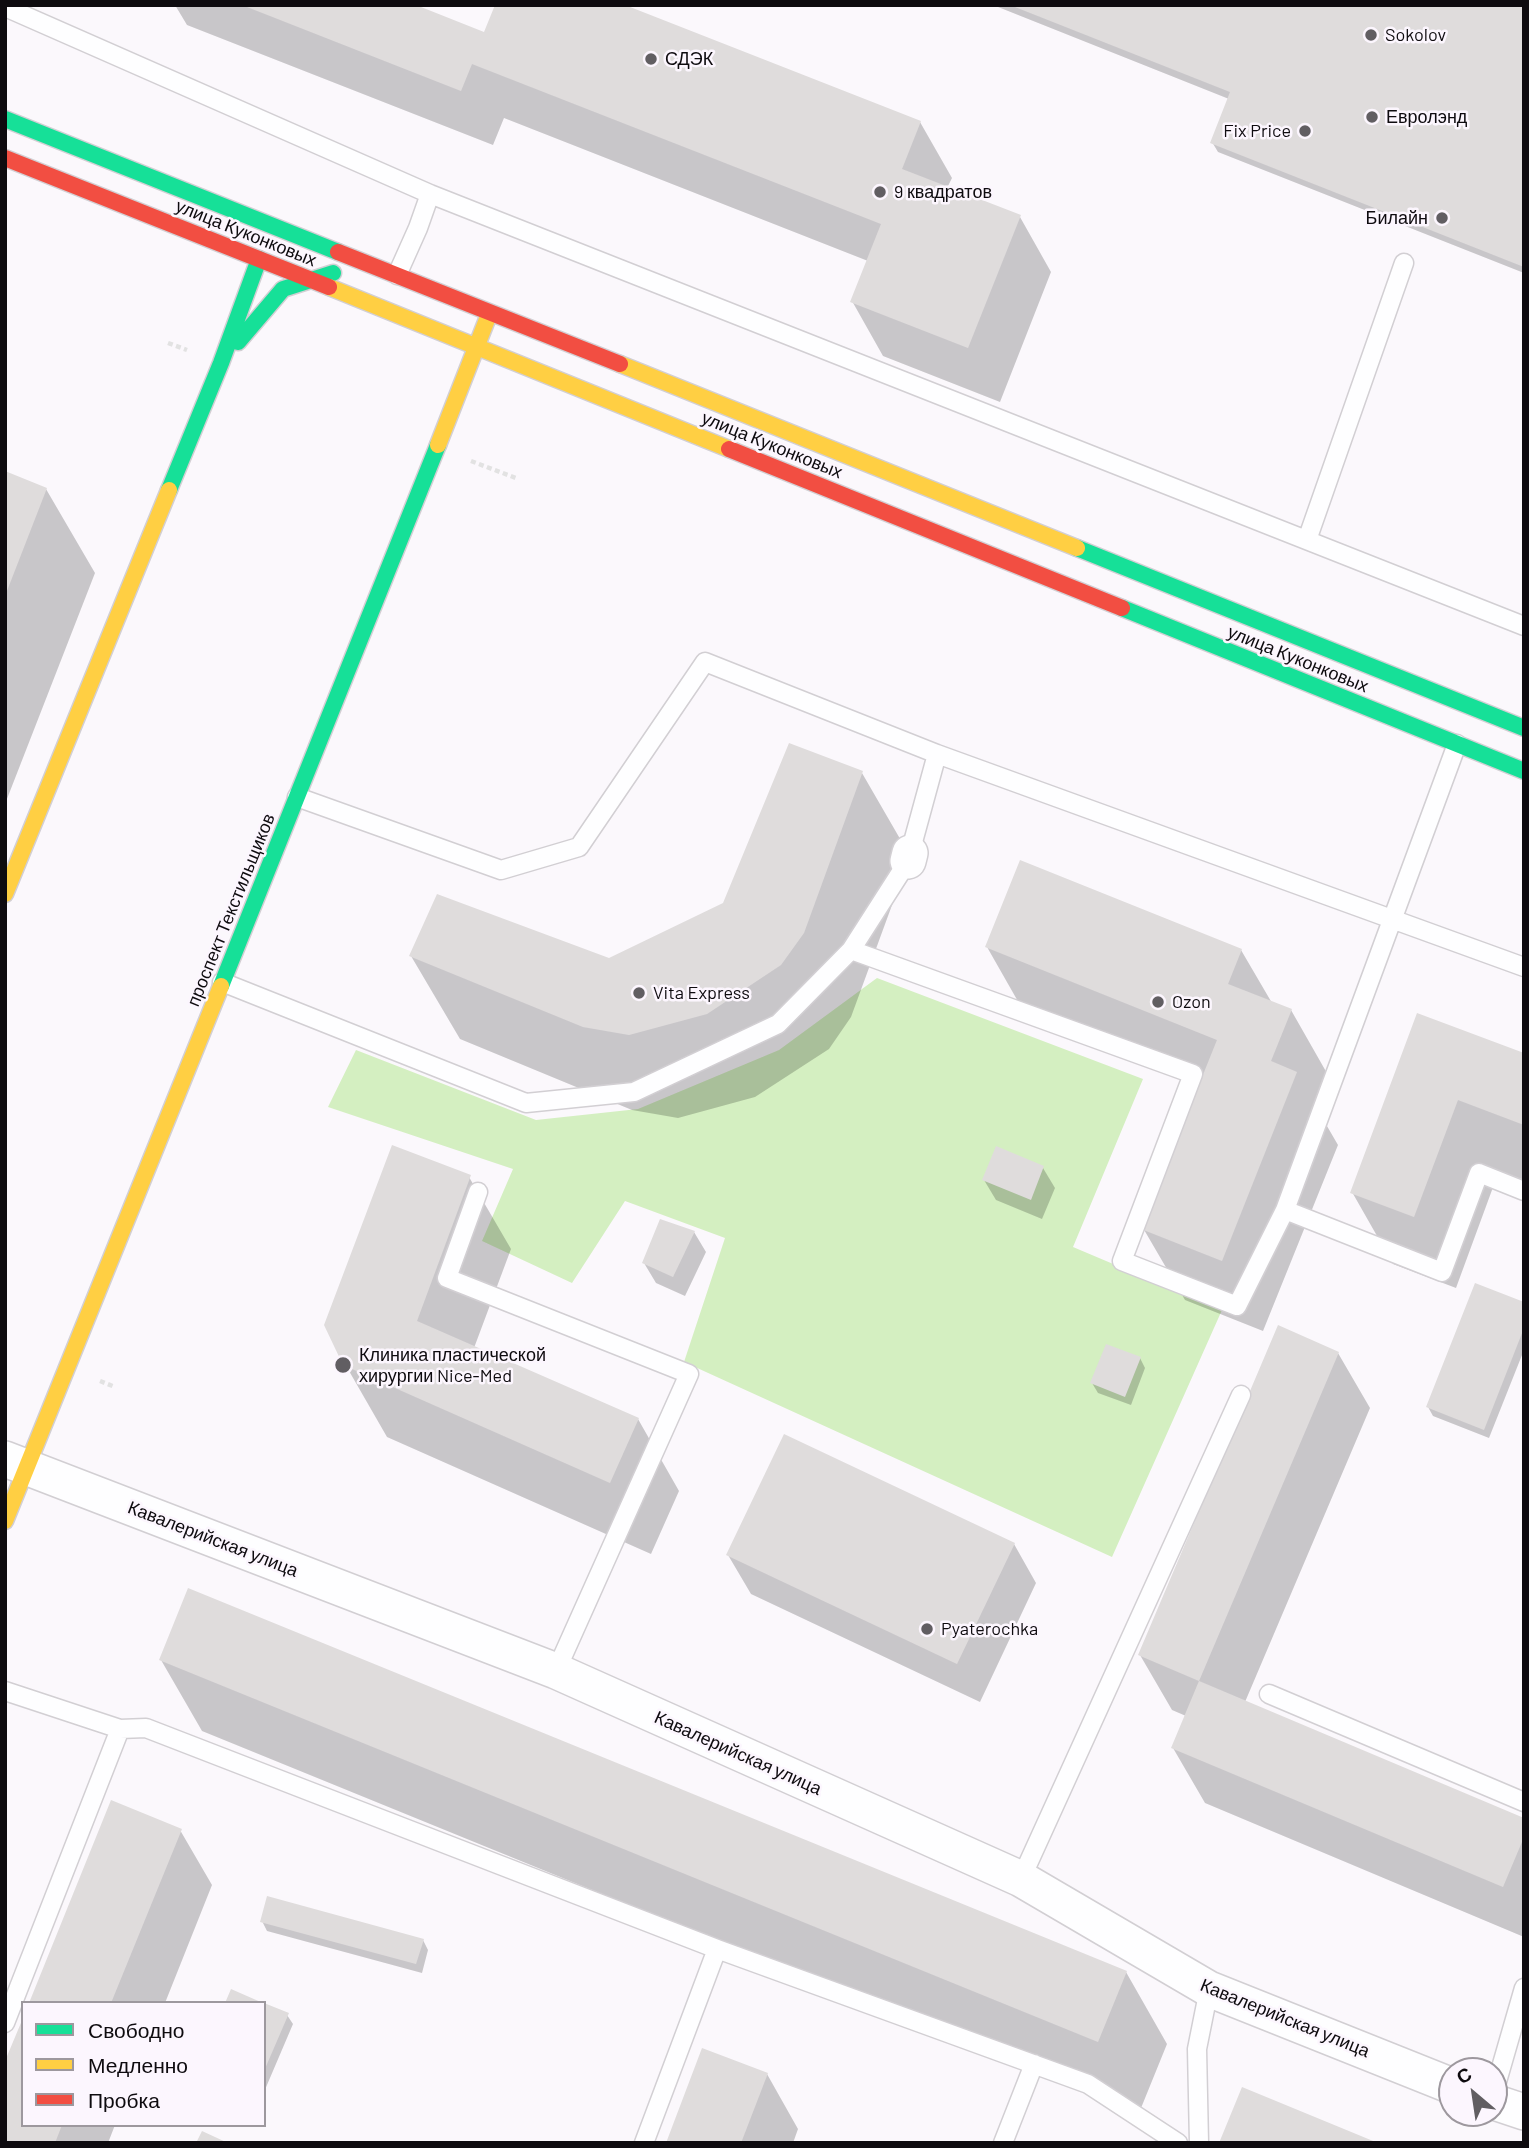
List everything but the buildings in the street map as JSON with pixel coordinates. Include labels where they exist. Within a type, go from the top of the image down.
[{"type":"main road","name":"улица Куконковых","points":[[5,119],[391,292],[476,346],[1524,771]]},
{"type":"main road","name":"улица Куконковых","points":[[5,158],[312,280],[391,292],[490,312],[1524,728]]},
{"type":"main road","points":[[5,894],[221,363],[259,259],[391,292]]},
{"type":"main road","points":[[221,363],[283,289],[337,272],[391,292]]},
{"type":"main road","name":"проспект Текстильщиков","points":[[5,1521],[16,1464],[222,982],[490,312]]},
{"type":"street","name":"Кавалерийская улица","points":[[16,1464],[556,1671],[1021,1879],[1209,1989],[1438,2080]]},
{"type":"lane","points":[[5,7],[430,194],[1524,626]]},
{"type":"lane","points":[[391,292],[430,194]]},
{"type":"lane","points":[[1307,540],[1404,262]]},
{"type":"lane","points":[[297,797],[501,870],[579,847],[705,662],[937,754],[1524,967]]},
{"type":"lane","points":[[851,950],[1193,1074],[1122,1261],[1237,1306],[1285,1210],[1457,744]]},
{"type":"lane","points":[[222,982],[526,1103],[635,1092],[778,1024],[851,950],[909,857],[937,754]]},
{"type":"lane","points":[[1285,1210],[1443,1272],[1479,1173],[1524,1191]]},
{"type":"lane","points":[[478,1192],[447,1278],[689,1374],[556,1671]]},
{"type":"lane","points":[[1021,1879],[1241,1395]]},
{"type":"lane","points":[[5,1691],[120,1729],[146,1728],[718,1949],[1088,2084],[1178,2143]]},
{"type":"lane","points":[[1269,1693],[1524,1801]]},
{"type":"lane","points":[[5,2023],[120,1729]]},
{"type":"lane","points":[[644,2143],[718,1949]]},
{"type":"lane","points":[[1504,2057],[1524,1987]]},
{"type":"lane","points":[[1199,2143],[1197,2049],[1209,1989]]},
{"type":"lane","points":[[1003,2143],[1034,2064]]},
{"type":"path","points":[[464,458],[516,478]]},
{"type":"green space","points":[[877,978],[1143,1079],[1073,1247],[1222,1310],[1112,1557],[684,1362],[725,1238],[625,1201],[572,1283],[482,1241],[513,1169],[328,1107],[356,1050],[536,1120],[638,1109],[779,1050]]},
{"type":"traffic: fast","points":[[5,119],[338,252]]},
{"type":"traffic: fast","points":[[169,490],[221,363],[259,259]]},
{"type":"traffic: fast","points":[[238,342],[283,289],[333,273]]},
{"type":"traffic: fast","points":[[221,986],[438,445]]},
{"type":"traffic: fast","points":[[1077,548],[1524,728]]},
{"type":"traffic: fast","points":[[1122,608],[1524,771]]},
{"type":"traffic: slow","points":[[329,287],[729,449]]},
{"type":"traffic: slow","points":[[438,445],[488,317]]},
{"type":"traffic: slow","points":[[620,364],[1077,548]]},
{"type":"traffic: slow","points":[[5,894],[169,490]]},
{"type":"traffic: slow","points":[[5,1521],[221,986]]},
{"type":"traffic: jam","points":[[5,158],[329,287]]},
{"type":"traffic: jam","points":[[338,252],[620,364]]},
{"type":"traffic: jam","points":[[729,449],[1122,608]]},
{"type":"place","name":"Sokolov","points":[[1371,35]]},
{"type":"place","name":"СДЭК","points":[[651,59]]},
{"type":"place","name":"Евролэнд","points":[[1372,117]]},
{"type":"place","name":"Fix Price","points":[[1305,131]]},
{"type":"place","name":"9 квадратов","points":[[880,192]]},
{"type":"place","name":"Билайн","points":[[1442,218]]},
{"type":"place","name":"Vita Express","points":[[639,993]]},
{"type":"place","name":"Ozon","points":[[1158,1002]]},
{"type":"place","name":"Клиника пластической хирургии Nice-Med","points":[[343,1365]]},
{"type":"place","name":"Pyaterochka","points":[[927,1629]]}]
